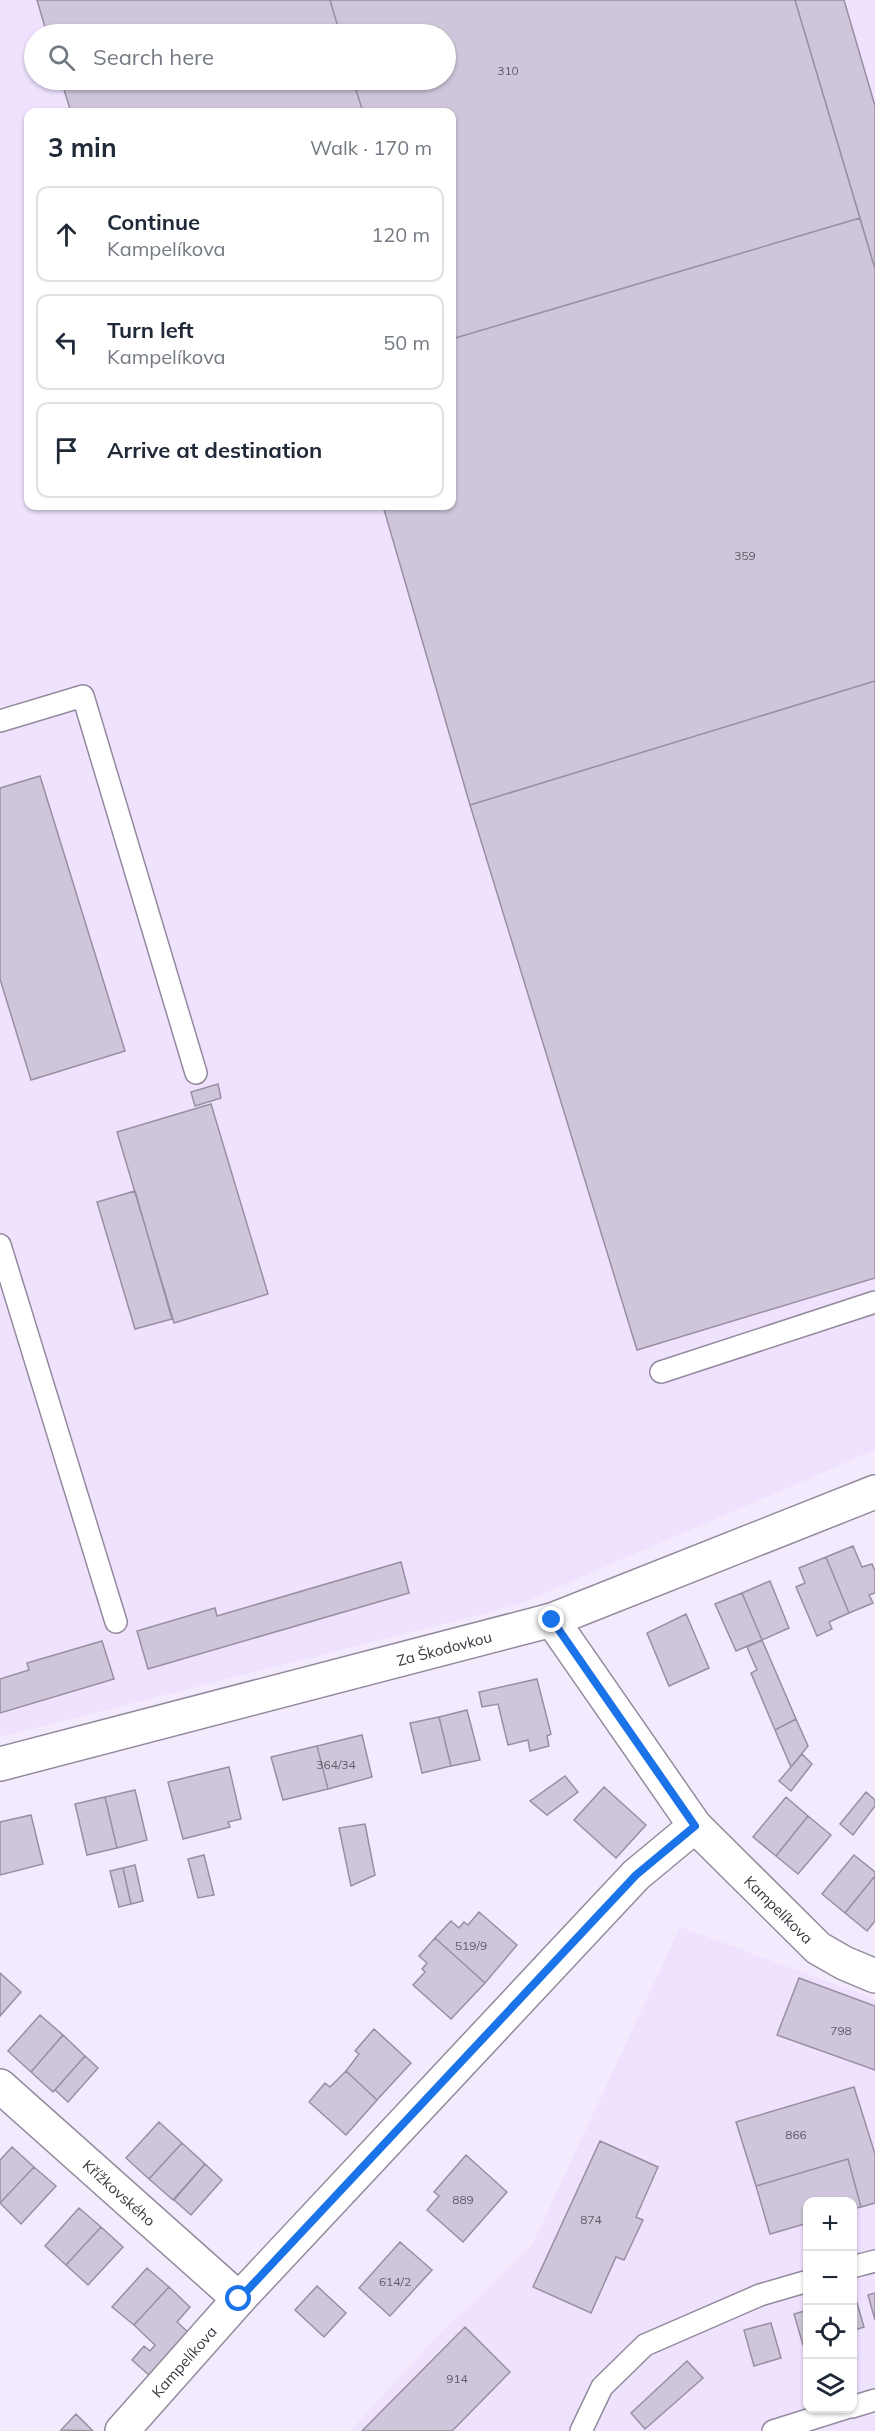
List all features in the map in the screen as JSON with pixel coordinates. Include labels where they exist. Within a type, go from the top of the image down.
[{"type":"street","name":"Za Škodovkou","points":[[0,1764],[552,1620],[875,1492]]},
{"type":"street","name":"Kampelíkova","points":[[552,1620],[695,1826],[818,1948],[844,1963],[875,1976]]},
{"type":"street","name":"Kampelíkova","points":[[122,2431],[239,2299],[636,1875],[695,1826]]},
{"type":"street","name":"Křížkovského","points":[[0,2086],[239,2299]]},
{"type":"lane","points":[[0,721],[82,696],[196,1073]]},
{"type":"lane","points":[[0,1245],[116,1622]]},
{"type":"lane","points":[[661,1372],[875,1302]]},
{"type":"lane","points":[[857,2266],[875,2261]]},
{"type":"lane","points":[[581,2431],[602,2387],[645,2345],[760,2295],[803,2282]]},
{"type":"lane","points":[[857,2405],[875,2400]]},
{"type":"lane","points":[[773,2431],[833,2413]]},
{"type":"shaded area","points":[[0,0],[875,0],[875,1450],[517,1605],[0,1737]]},
{"type":"shaded area","points":[[680,1927],[875,1999],[875,2431],[350,2431],[435,2339],[532,2245]]},
{"type":"building","points":[[37,0],[330,0],[337,24],[44,24]]},
{"type":"building","points":[[330,0],[795,0],[860,218],[456,338],[456,108],[362,108],[356,90],[456,90],[456,24],[337,24]]},
{"type":"building","points":[[795,0],[844,0],[875,106],[875,269]]},
{"type":"building","points":[[64,90],[356,90],[362,108],[70,108]]},
{"type":"building","points":[[860,218],[875,269],[875,681],[470,805],[384,510],[456,510],[456,338]]},
{"type":"building","points":[[875,681],[875,1278],[637,1350],[470,805]]},
{"type":"building","points":[[40,776],[125,1051],[31,1080],[0,979],[0,788]]},
{"type":"building","points":[[218,1084],[221,1098],[195,1106],[191,1092]]},
{"type":"building","points":[[211,1104],[268,1294],[174,1323],[117,1132]]},
{"type":"building","points":[[135,1191],[172,1319],[135,1329],[97,1202]]},
{"type":"building","points":[[853,1546],[862,1567],[872,1564],[875,1571],[875,1593],[869,1595],[873,1603],[849,1613],[826,1557]]},
{"type":"building","points":[[826,1557],[849,1613],[829,1622],[832,1629],[817,1636],[796,1587],[805,1583],[799,1568]]},
{"type":"building","points":[[401,1562],[409,1593],[148,1669],[137,1631],[215,1608],[217,1616]]},
{"type":"building","points":[[770,1581],[789,1628],[762,1640],[742,1593]]},
{"type":"building","points":[[742,1593],[762,1640],[736,1651],[715,1604]]},
{"type":"building","points":[[686,1614],[709,1668],[669,1686],[647,1633]]},
{"type":"building","points":[[762,1640],[796,1719],[775,1730],[751,1673],[757,1670],[747,1647]]},
{"type":"building","points":[[102,1641],[114,1679],[0,1713],[0,1679],[29,1670],[27,1663]]},
{"type":"building","points":[[537,1679],[551,1734],[547,1736],[549,1746],[530,1751],[528,1740],[508,1745],[498,1704],[482,1707],[479,1692]]},
{"type":"building","points":[[467,1710],[480,1760],[451,1766],[439,1717]]},
{"type":"building","points":[[439,1717],[451,1766],[422,1773],[410,1723]]},
{"type":"building","points":[[796,1719],[808,1746],[791,1767],[775,1730]]},
{"type":"building","points":[[362,1735],[372,1777],[328,1789],[317,1746]]},
{"type":"building","points":[[317,1746],[328,1789],[283,1800],[271,1757]]},
{"type":"building","points":[[802,1754],[812,1764],[791,1791],[779,1781]]},
{"type":"building","points":[[229,1767],[241,1819],[228,1822],[230,1827],[183,1839],[168,1782]]},
{"type":"building","points":[[565,1776],[578,1792],[547,1815],[530,1801]]},
{"type":"building","points":[[604,1787],[646,1825],[616,1858],[574,1820]]},
{"type":"building","points":[[135,1790],[147,1840],[117,1848],[105,1797]]},
{"type":"building","points":[[866,1792],[875,1800],[875,1806],[853,1835],[840,1824]]},
{"type":"building","points":[[105,1797],[117,1848],[87,1855],[75,1804]]},
{"type":"building","points":[[786,1797],[808,1816],[776,1856],[753,1837]]},
{"type":"building","points":[[31,1815],[43,1864],[0,1875],[0,1822]]},
{"type":"building","points":[[808,1816],[831,1835],[798,1874],[776,1856]]},
{"type":"building","points":[[365,1824],[375,1875],[351,1886],[339,1828]]},
{"type":"building","points":[[204,1855],[214,1895],[198,1898],[188,1859]]},
{"type":"building","points":[[854,1855],[875,1872],[875,1876],[845,1913],[822,1894]]},
{"type":"building","points":[[135,1865],[143,1901],[131,1904],[123,1868]]},
{"type":"building","points":[[123,1868],[131,1904],[119,1907],[110,1871]]},
{"type":"building","points":[[875,1876],[875,1921],[867,1931],[845,1913]]},
{"type":"building","points":[[479,1912],[517,1945],[485,1983],[435,1938],[451,1921],[459,1928],[464,1922],[468,1925]]},
{"type":"building","points":[[435,1938],[485,1983],[451,2019],[413,1985],[425,1972],[422,1969],[427,1963],[419,1956]]},
{"type":"building","points":[[0,1973],[21,1992],[0,2016]]},
{"type":"building","points":[[799,1978],[875,2006],[875,2070],[777,2035]]},
{"type":"building","points":[[40,2015],[63,2035],[31,2072],[8,2051]]},
{"type":"building","points":[[374,2029],[411,2063],[377,2100],[346,2071],[359,2054],[355,2051]]},
{"type":"building","points":[[63,2035],[85,2056],[53,2092],[31,2072]]},
{"type":"building","points":[[85,2056],[98,2068],[68,2102],[55,2090]]},
{"type":"building","points":[[346,2071],[377,2100],[346,2135],[309,2102],[325,2083],[330,2087]]},
{"type":"building","points":[[854,2087],[875,2154],[875,2203],[861,2207],[848,2159],[756,2186],[736,2122]]},
{"type":"building","points":[[159,2122],[182,2143],[149,2179],[126,2158]]},
{"type":"building","points":[[600,2141],[658,2167],[636,2217],[643,2220],[624,2260],[616,2257],[591,2313],[533,2287]]},
{"type":"building","points":[[182,2143],[205,2164],[173,2200],[149,2179]]},
{"type":"building","points":[[12,2147],[34,2167],[0,2203],[0,2160]]},
{"type":"building","points":[[466,2155],[507,2192],[463,2242],[427,2210],[439,2196],[434,2192]]},
{"type":"building","points":[[848,2159],[861,2207],[857,2208],[857,2197],[803,2197],[803,2224],[770,2234],[756,2186]]},
{"type":"building","points":[[205,2164],[222,2180],[191,2215],[174,2200]]},
{"type":"building","points":[[34,2167],[56,2186],[21,2224],[0,2203]]},
{"type":"building","points":[[79,2208],[101,2227],[66,2265],[45,2246]]},
{"type":"building","points":[[101,2227],[123,2247],[88,2285],[66,2265]]},
{"type":"building","points":[[400,2242],[432,2270],[390,2316],[359,2288]]},
{"type":"building","points":[[147,2268],[169,2287],[134,2325],[112,2307]]},
{"type":"building","points":[[317,2286],[346,2313],[324,2337],[295,2310]]},
{"type":"building","points":[[169,2287],[190,2307],[177,2322],[189,2333],[150,2376],[132,2360],[144,2346],[150,2351],[155,2345],[134,2325]]},
{"type":"building","points":[[875,2293],[875,2320],[868,2295]]},
{"type":"building","points":[[857,2303],[864,2327],[857,2329]]},
{"type":"building","points":[[803,2311],[803,2345],[794,2314]]},
{"type":"building","points":[[771,2323],[781,2358],[754,2366],[744,2330]]},
{"type":"building","points":[[465,2327],[510,2372],[461,2422],[452,2431],[362,2431]]},
{"type":"building","points":[[687,2361],[703,2378],[645,2429],[631,2413]]},
{"type":"building","points":[[76,2414],[93,2431],[61,2430]]},
{"type":"route","points":[[239,2299],[636,1875],[695,1826],[552,1620]]}]
